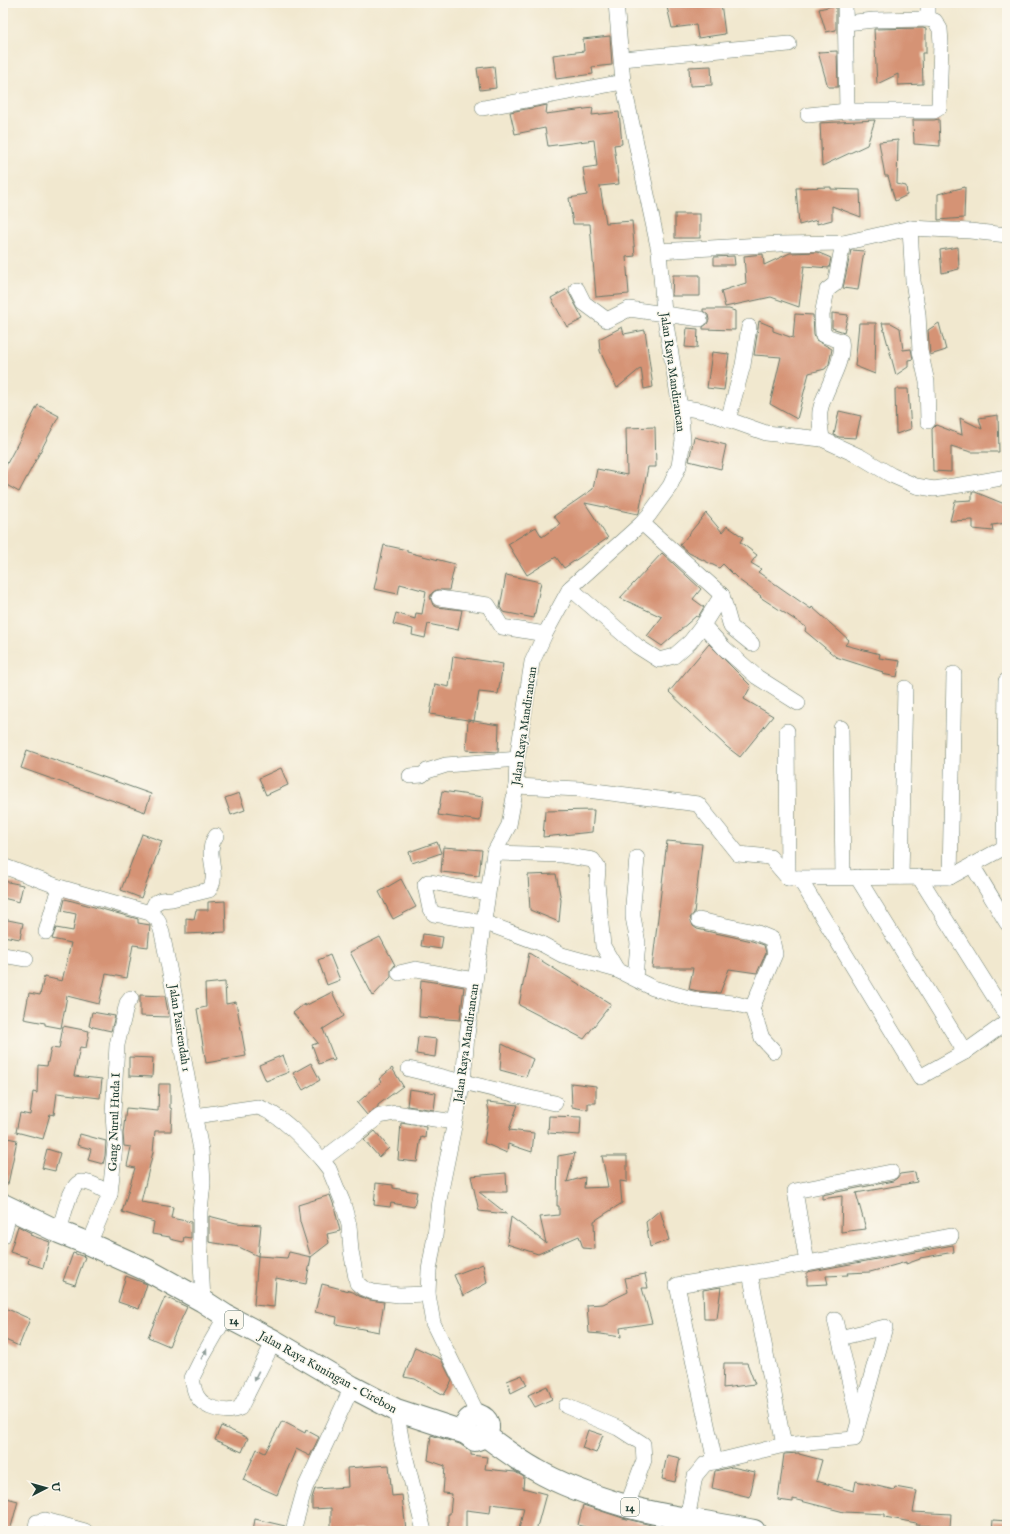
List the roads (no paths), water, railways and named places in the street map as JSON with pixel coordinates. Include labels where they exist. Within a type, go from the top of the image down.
[{"type":"highway","name":"Jalan Raya Kuningan - Cirebon","points":[[7,1206],[58,1232],[147,1270],[203,1301],[226,1316],[274,1341],[396,1410],[476,1435],[514,1456],[537,1471],[576,1489],[627,1506],[687,1520],[754,1531]]},
{"type":"highway","name":"Jalan Raya Mandirancan","points":[[476,1435],[467,1421],[478,1415]]},
{"type":"street","name":"Jalan Raya Mandirancan","points":[[478,1415],[433,1323],[428,1294],[429,1270],[439,1200],[463,1082],[487,893],[494,853],[508,825],[516,786],[517,759],[532,662],[545,634],[570,588],[642,523],[670,486],[679,466],[683,440],[680,407],[664,313],[659,251],[624,82],[616,3]]},
{"type":"street","points":[[845,3],[847,111]]},
{"type":"street","points":[[928,3],[928,18]]},
{"type":"street","points":[[808,115],[847,111],[934,111],[939,108],[941,43],[940,29],[935,21],[928,18],[874,20],[846,23]]},
{"type":"street","points":[[622,59],[789,44]]},
{"type":"street","points":[[483,108],[624,82]]},
{"type":"street","points":[[659,251],[780,244],[843,243],[910,228],[970,231],[1007,235]]},
{"type":"street","points":[[910,228],[913,281],[918,314],[920,351],[927,382],[928,421]]},
{"type":"street","points":[[822,439],[820,412],[828,387],[835,374],[842,346],[841,341],[837,338],[823,335],[822,315],[826,290],[835,284],[843,243]]},
{"type":"street","points":[[577,289],[584,303],[607,320],[629,309],[700,319]]},
{"type":"street","points":[[728,420],[743,365],[749,327]]},
{"type":"street","points":[[680,407],[704,411],[766,433],[822,439],[861,457],[891,475],[916,486],[934,488],[1007,477]]},
{"type":"street","points":[[642,523],[722,595],[731,627],[752,644]]},
{"type":"street","points":[[570,588],[637,646],[659,660],[674,656],[690,642],[722,595]]},
{"type":"street","points":[[439,598],[488,605],[502,627],[545,634]]},
{"type":"street","points":[[703,625],[724,648],[757,677],[798,703]]},
{"type":"street","points":[[950,877],[954,674]]},
{"type":"street","points":[[793,878],[950,877],[1005,847],[1006,682]]},
{"type":"street","points":[[901,877],[905,688]]},
{"type":"street","points":[[841,728],[850,877],[964,1052]]},
{"type":"street","points":[[787,731],[793,878]]},
{"type":"street","points":[[410,776],[422,775],[427,771],[446,765],[517,759]]},
{"type":"street","points":[[516,786],[579,790],[698,804],[738,854],[770,857],[793,878],[920,1077],[964,1052],[1007,1022]]},
{"type":"street","points":[[3,866],[59,887],[150,913],[155,903],[161,900],[172,899],[209,890],[214,882],[210,857],[212,841],[216,836]]},
{"type":"street","points":[[494,853],[562,855],[593,860],[598,868],[597,883],[603,946],[617,970]]},
{"type":"street","points":[[635,978],[638,943],[633,917],[633,905],[637,858]]},
{"type":"street","points":[[972,865],[1005,916]]},
{"type":"street","points":[[919,877],[1007,1017]]},
{"type":"street","points":[[487,893],[431,882],[428,882],[425,885],[430,910],[434,914],[483,922],[540,943],[562,955],[617,970],[654,988],[696,1000],[733,1003],[752,1008]]},
{"type":"street","points":[[46,932],[59,887]]},
{"type":"street","name":"Jalan Pasirendah 1","points":[[150,913],[158,920],[162,933],[177,1008],[181,1045],[201,1150],[203,1183],[200,1212],[200,1242],[203,1301]]},
{"type":"street","points":[[699,920],[755,932],[772,939],[775,954],[752,1008],[762,1038],[774,1051]]},
{"type":"street","points":[[3,955],[26,959]]},
{"type":"street","points":[[399,973],[416,969],[475,980]]},
{"type":"street","name":"Gang Nurul Huda I","points":[[89,1244],[110,1194],[115,1146],[113,1113],[117,1045],[126,1003],[132,998]]},
{"type":"street","points":[[409,1069],[555,1103]]},
{"type":"street","points":[[195,1116],[258,1107],[267,1110],[301,1137],[329,1169],[343,1203],[349,1225],[351,1251],[357,1283],[373,1292],[399,1295],[428,1294]]},
{"type":"street","points":[[322,1160],[380,1116],[394,1113],[454,1122]]},
{"type":"street","points":[[807,1263],[795,1191],[891,1172]]},
{"type":"street","points":[[58,1232],[72,1191],[76,1184],[82,1182],[90,1184],[110,1194]]},
{"type":"street","points":[[3,1236],[7,1206]]},
{"type":"street","points":[[715,1462],[676,1285],[807,1263],[951,1236]]},
{"type":"street","points":[[750,1273],[784,1445]]},
{"type":"street","points":[[226,1316],[202,1356],[192,1378],[198,1397],[208,1405],[222,1412],[233,1412],[240,1408],[274,1341]]},
{"type":"street","points":[[835,1320],[858,1420]]},
{"type":"street","points":[[687,1520],[695,1476],[705,1464],[784,1445],[854,1440],[858,1420],[885,1327],[839,1338]]},
{"type":"street","points":[[293,1531],[305,1488],[352,1386]]},
{"type":"street","points":[[566,1406],[618,1428],[643,1444],[644,1460],[627,1506]]},
{"type":"street","points":[[396,1410],[402,1443],[424,1531]]},
{"type":"street","points":[[35,1531],[37,1522],[44,1520],[85,1531]]}]
